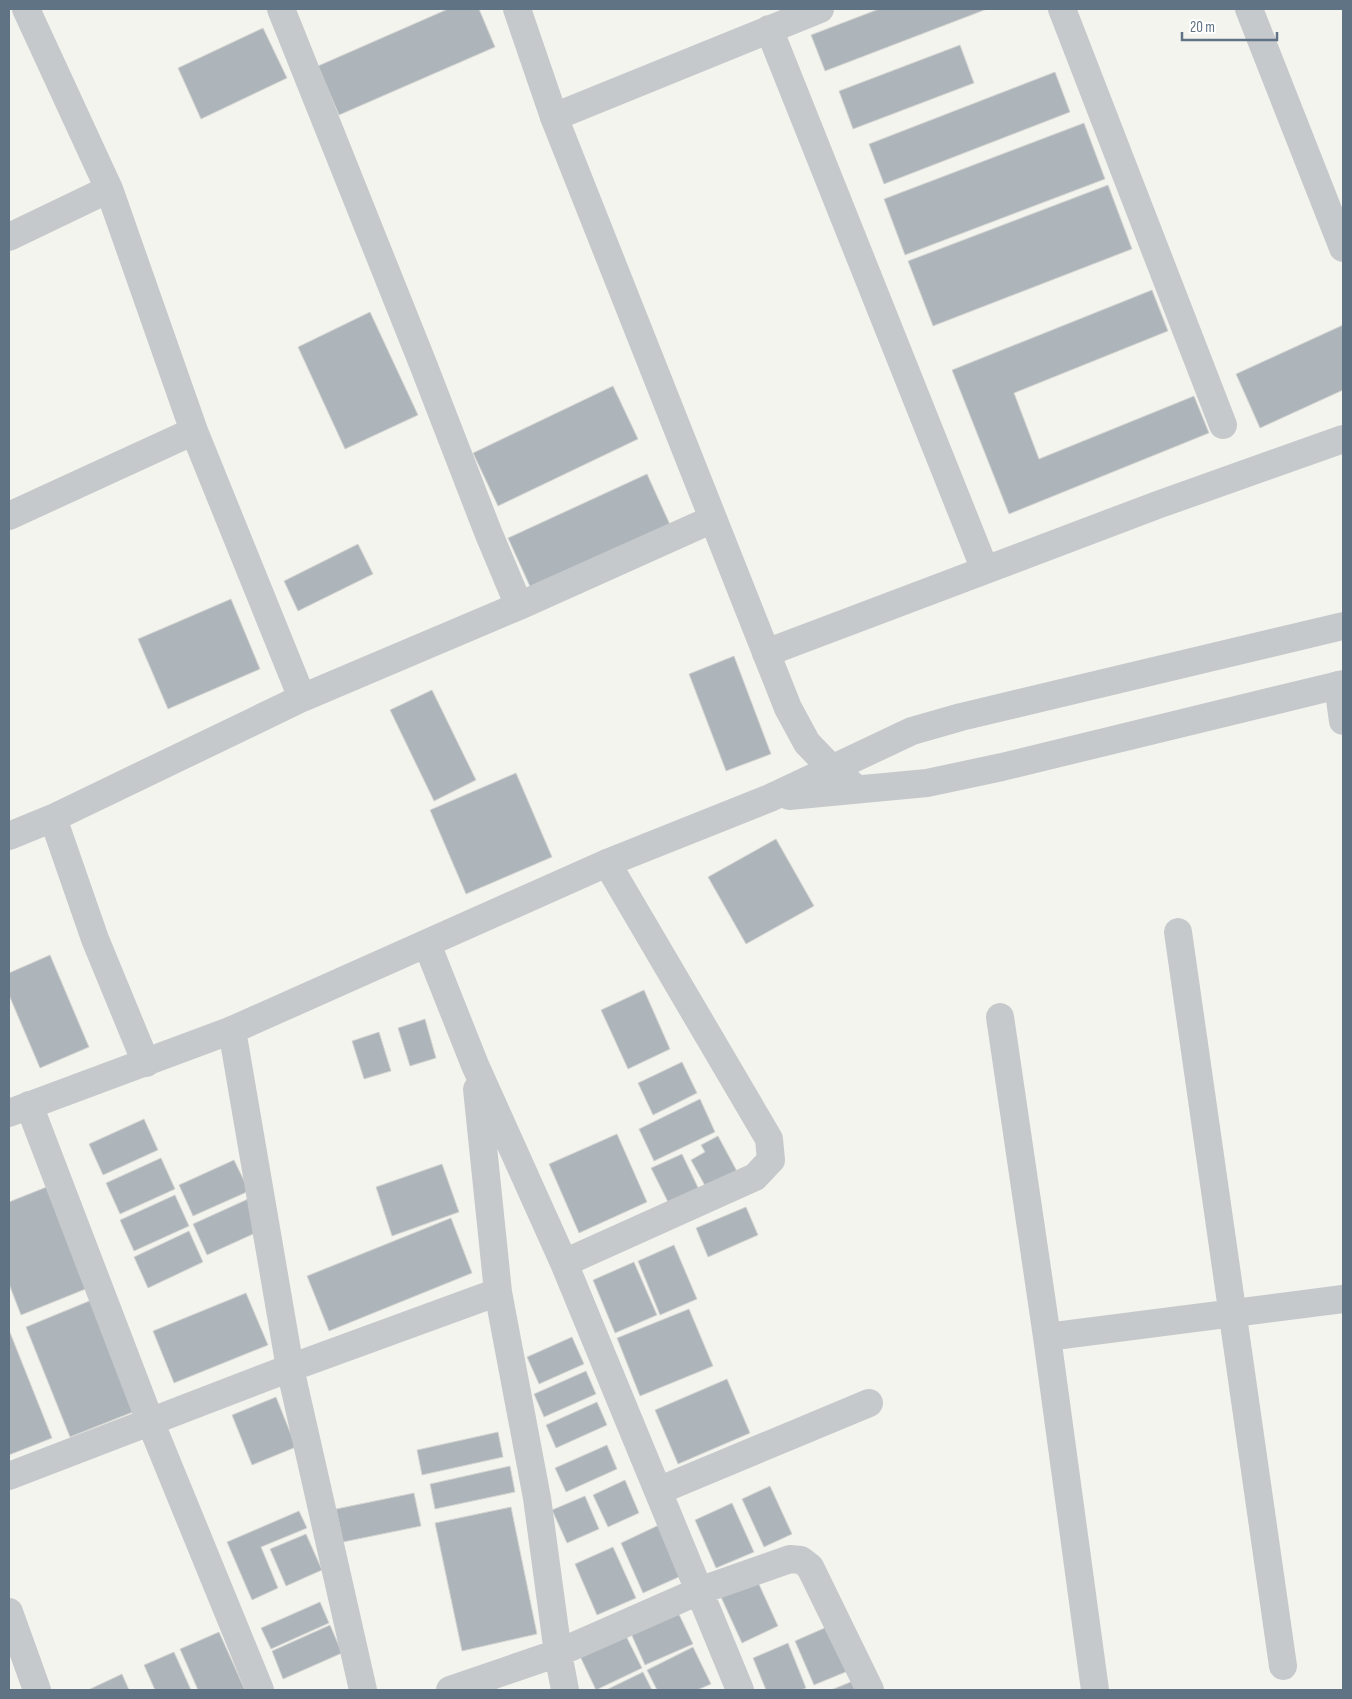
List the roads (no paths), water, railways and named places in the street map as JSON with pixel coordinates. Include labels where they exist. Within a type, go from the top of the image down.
[{"type":"street","points":[[26,9],[109,189],[194,430],[302,698]]},
{"type":"street","points":[[280,9],[519,606]]},
{"type":"street","points":[[517,9],[554,117],[788,708],[807,743],[832,769],[857,789]]},
{"type":"street","points":[[554,117],[820,9]]},
{"type":"street","points":[[1062,9],[1223,425]]},
{"type":"street","points":[[1249,9],[1343,248]]},
{"type":"street","points":[[770,30],[985,570]]},
{"type":"street","points":[[9,237],[109,189]]},
{"type":"street","points":[[9,516],[194,430]]},
{"type":"street","points":[[766,653],[1160,504],[1343,439]]},
{"type":"street","points":[[9,836],[53,818],[302,698],[519,606],[713,518]]},
{"type":"street","points":[[260,1690],[19,1109],[232,1030],[607,863],[770,798],[912,730],[1343,626]]},
{"type":"street","points":[[770,798],[927,783],[1341,685],[1343,721]]},
{"type":"street","points":[[53,818],[98,948],[146,1063]]},
{"type":"street","points":[[564,1263],[754,1177],[771,1160],[768,1139],[607,863]]},
{"type":"street","points":[[1178,932],[1282,1666]]},
{"type":"street","points":[[427,944],[475,1065],[564,1263],[740,1690]]},
{"type":"street","points":[[1000,1017],[1095,1690]]},
{"type":"street","points":[[232,1030],[290,1368],[363,1690]]},
{"type":"street","points":[[475,1065],[498,1292],[537,1498],[558,1653],[565,1690]]},
{"type":"street","points":[[9,1476],[290,1368],[498,1292]]},
{"type":"street","points":[[1046,1337],[1343,1299]]},
{"type":"street","points":[[658,1491],[869,1403]]},
{"type":"street","points":[[450,1690],[558,1653],[699,1591],[790,1559],[801,1560],[810,1567],[870,1690]]},
{"type":"street","points":[[9,1612],[37,1690]]}]
